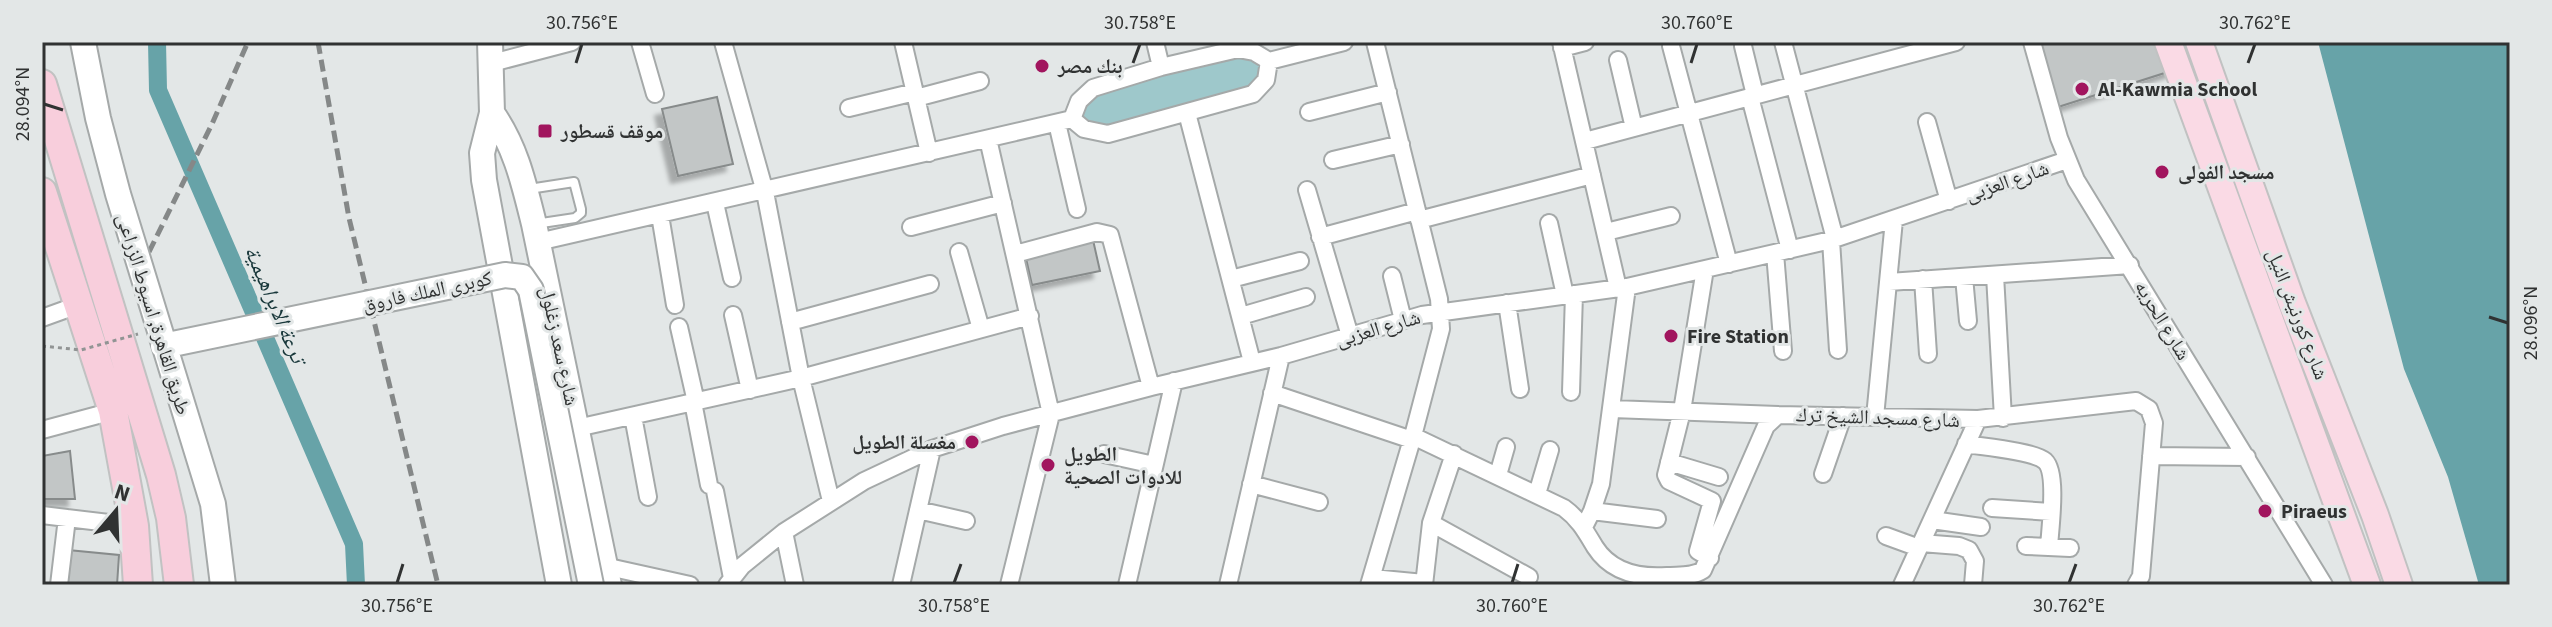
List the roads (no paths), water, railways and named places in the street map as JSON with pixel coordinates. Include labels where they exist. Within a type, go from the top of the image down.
[{"type":"highway","name":"طريق القاهرة, اسيوط الزراعى","points":[[43,91],[161,475],[171,518],[179,585]]},
{"type":"highway","points":[[42,192],[113,411],[134,526],[138,585]]},
{"type":"main road","name":"طريق القاهرة, اسيوط الزراعى","points":[[83,42],[98,118],[160,337],[213,504],[223,585]]},
{"type":"main road","name":"شارع كورنيش النيل","points":[[2168,42],[2367,585]]},
{"type":"main road","name":"شارع كورنيش النيل","points":[[2199,42],[2292,303],[2399,585]]},
{"type":"main road","points":[[491,52],[492,113],[482,153],[486,192],[559,585]]},
{"type":"main road","name":"شارع سعد زغلول","points":[[492,113],[511,144],[536,233],[577,428],[601,579]]},
{"type":"main road","name":"كوبرى الملك فاروق","points":[[160,337],[505,275],[522,277],[531,290],[601,579]]},
{"type":"street","points":[[491,52],[572,42]]},
{"type":"street","points":[[640,42],[655,94]]},
{"type":"street","points":[[723,42],[765,192],[801,378],[831,501]]},
{"type":"street","points":[[903,42],[929,153]]},
{"type":"street","points":[[1155,42],[1161,67]]},
{"type":"street","points":[[1077,209],[1065,121],[1093,88],[1161,67],[1238,49],[1254,52],[1269,61],[1344,42]]},
{"type":"street","points":[[1375,42],[1442,311],[1441,329],[1413,438],[1370,581],[1424,584],[1431,523],[1454,454]]},
{"type":"street","points":[[1584,527],[1601,484],[1612,409],[1623,288],[1606,232],[1562,45],[1585,42]]},
{"type":"street","points":[[1783,42],[1833,240],[1838,350]]},
{"type":"street","points":[[1585,141],[1956,42]]},
{"type":"street","name":"شارع الحريه","points":[[2032,42],[2067,160],[2087,200],[2130,265],[2324,585]]},
{"type":"street","points":[[1671,46],[1729,264]]},
{"type":"street","points":[[1743,46],[1782,251],[1783,351]]},
{"type":"street","points":[[1618,60],[1634,128]]},
{"type":"street","points":[[536,233],[660,215],[1065,121],[1108,134],[1253,94],[1266,80],[1269,61]]},
{"type":"street","points":[[849,108],[980,81]]},
{"type":"street","points":[[1309,112],[1388,92]]},
{"type":"street","points":[[1187,113],[1252,362]]},
{"type":"street","points":[[1927,122],[1949,201]]},
{"type":"street","points":[[988,139],[1051,414],[1009,585]]},
{"type":"street","points":[[1333,160],[1401,144]]},
{"type":"street","name":"شارع العزبى","points":[[735,583],[742,566],[784,532],[896,464],[932,449],[1151,387],[1281,356],[1403,320],[1442,311],[1623,288],[1833,240],[2067,160]]},
{"type":"street","points":[[1320,237],[1592,175]]},
{"type":"street","points":[[1307,190],[1350,336]]},
{"type":"street","points":[[715,203],[732,278]]},
{"type":"street","points":[[911,227],[1003,203]]},
{"type":"street","points":[[660,215],[675,305]]},
{"type":"street","points":[[1606,232],[1671,216]]},
{"type":"street","points":[[1875,417],[1894,220]]},
{"type":"street","points":[[1549,223],[1570,294],[1571,392]]},
{"type":"street","points":[[1015,254],[1097,232],[1110,235],[1151,387]]},
{"type":"street","points":[[959,252],[981,329]]},
{"type":"street","points":[[1231,279],[1300,261]]},
{"type":"street","points":[[1889,282],[2130,265]]},
{"type":"street","points":[[1272,393],[1413,438],[1537,494],[1564,508],[1584,527],[1596,550],[1620,569],[1652,577],[1694,574],[1703,571],[1698,549],[1712,501],[1667,480],[1682,411],[1705,269]]},
{"type":"street","points":[[1995,275],[2003,418]]},
{"type":"street","points":[[1392,276],[1403,320]]},
{"type":"street","points":[[1964,277],[1968,321]]},
{"type":"street","points":[[1923,279],[1928,354]]},
{"type":"street","points":[[790,322],[930,284]]},
{"type":"street","points":[[1241,316],[1306,297]]},
{"type":"street","points":[[1507,303],[1520,389]]},
{"type":"street","points":[[42,318],[78,305]]},
{"type":"street","points":[[733,315],[750,390]]},
{"type":"street","points":[[577,428],[801,378],[1030,316]]},
{"type":"street","points":[[679,327],[735,583]]},
{"type":"street","points":[[1232,584],[1251,484],[1281,356]]},
{"type":"street","points":[[1127,585],[1174,381]]},
{"type":"street","name":"شارع مسجد الشيخ ترك","points":[[1703,571],[1766,426],[1778,415],[1978,419],[2131,401],[2143,403],[2149,409],[2154,423],[2151,456]]},
{"type":"street","points":[[1612,409],[1778,415]]},
{"type":"street","points":[[42,430],[113,411]]},
{"type":"street","points":[[633,416],[648,497]]},
{"type":"street","points":[[1823,474],[1843,416]]},
{"type":"street","points":[[1902,585],[1978,419]]},
{"type":"street","points":[[1966,444],[2043,459],[2052,475],[2049,547]]},
{"type":"street","points":[[1498,475],[1506,447]]},
{"type":"street","points":[[901,585],[932,449]]},
{"type":"street","points":[[1537,494],[1550,450]]},
{"type":"street","points":[[1104,454],[1154,465]]},
{"type":"street","points":[[2136,585],[2141,576],[2151,456],[2247,457]]},
{"type":"street","points":[[1669,462],[1719,477]]},
{"type":"street","points":[[1251,484],[1319,502]]},
{"type":"street","points":[[1992,508],[2051,512]]},
{"type":"street","points":[[918,510],[966,521]]},
{"type":"street","points":[[1592,511],[1657,519]]},
{"type":"street","points":[[42,515],[134,526]]},
{"type":"street","points":[[59,585],[67,518]]},
{"type":"street","points":[[1932,520],[1981,527]]},
{"type":"street","points":[[1431,523],[1529,577]]},
{"type":"street","points":[[784,532],[795,585]]},
{"type":"street","points":[[1886,536],[1920,545],[1959,546],[1969,550],[1975,561],[1973,585]]},
{"type":"street","points":[[2026,546],[2070,548]]},
{"type":"street","points":[[1611,585],[1620,569]]},
{"type":"street","points":[[601,579],[690,585]]},
{"type":"lane","points":[[525,189],[571,181],[576,184],[581,209],[578,216],[536,233]]},
{"type":"waterway","name":"ترعة الابراهيمية","points":[[157,42],[158,90],[354,544],[356,585]]},
{"type":"railway","points":[[149,252],[212,124],[248,42]]},
{"type":"railway","points":[[318,42],[349,218],[438,585]]},
{"type":"place","name":"بنك مصر","points":[[1042,66]]},
{"type":"place","name":"Al-Kawmia School","points":[[2082,89]]},
{"type":"place","name":"موقف قسطور","points":[[545,131]]},
{"type":"place","name":"مسجد الفولى","points":[[2162,172]]},
{"type":"place","name":"Fire Station","points":[[1671,336]]},
{"type":"place","name":"مغسلة الطويل","points":[[972,442]]},
{"type":"place","name":"الطويل للادوات الصحية","points":[[1048,465]]},
{"type":"place","name":"Piraeus","points":[[2265,511]]}]
